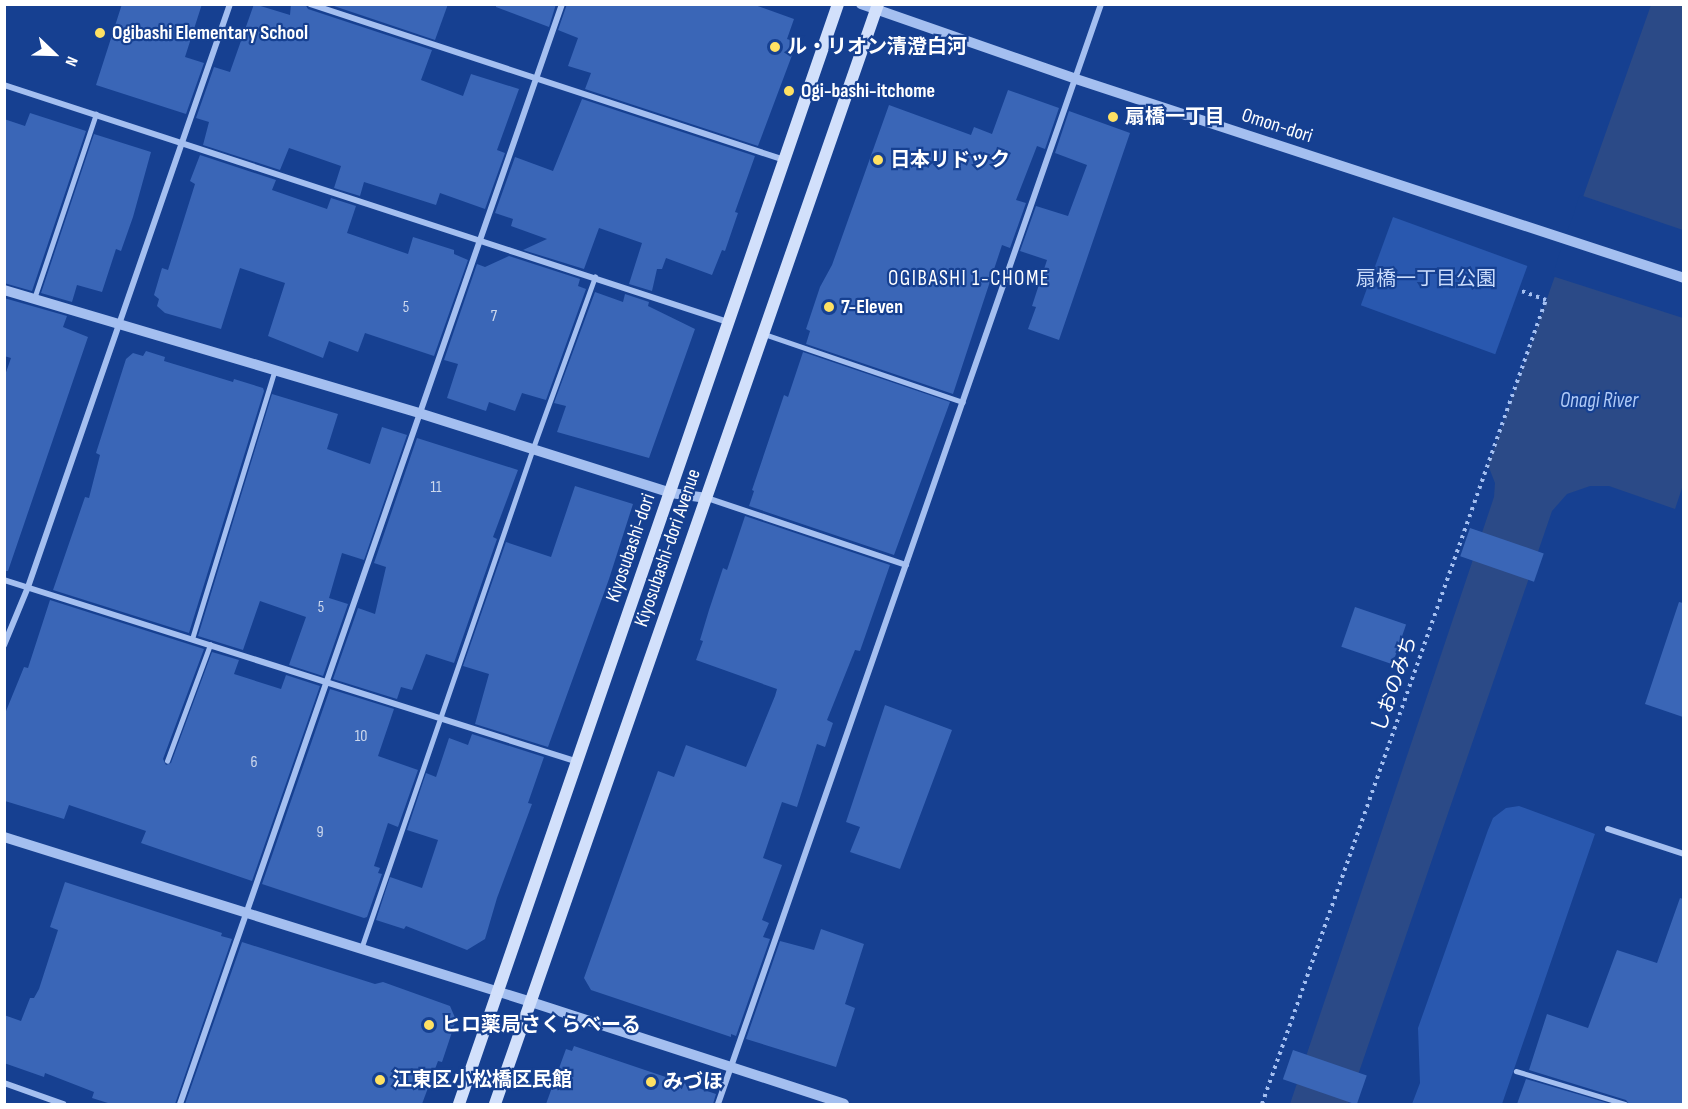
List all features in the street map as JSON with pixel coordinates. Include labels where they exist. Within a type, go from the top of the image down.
[{"type":"main road","name":"Kiyosubashi-dori","points":[[459,1104],[838,4]]},
{"type":"main road","name":"Kiyosubashi-dori Avenue","points":[[495,1104],[877,7]]},
{"type":"street","points":[[4,645],[28,587],[230,4]]},
{"type":"street","points":[[310,4],[785,160]]},
{"type":"street","points":[[180,1104],[562,4]]},
{"type":"street","name":"Omon-dori","points":[[861,4],[877,7],[1076,79],[1683,278]]},
{"type":"street","points":[[718,1104],[1101,4]]},
{"type":"street","points":[[4,85],[729,322]]},
{"type":"street","points":[[4,290],[275,369],[533,448],[670,493],[707,498],[906,565]]},
{"type":"street","points":[[4,580],[578,762]]},
{"type":"street","points":[[1608,829],[1683,854]]},
{"type":"street","points":[[4,837],[531,1002],[844,1104]]},
{"type":"street","points":[[4,1083],[63,1104]]},
{"type":"lane","points":[[34,299],[96,114]]},
{"type":"lane","points":[[361,949],[533,448],[595,277]]},
{"type":"lane","points":[[763,334],[963,402]]},
{"type":"lane","points":[[192,639],[275,369]]},
{"type":"lane","points":[[167,761],[210,645]]},
{"type":"lane","points":[[1516,1071],[1625,1104]]},
{"type":"path","name":"しおのみち","points":[[1262,1104],[1546,300],[1519,290]]},
{"type":"green space","name":"扇橋一丁目公園","points":[[1393,217],[1527,266],[1495,354],[1361,305]]},
{"type":"green space","points":[[1519,806],[1595,834],[1502,1104],[1412,1104],[1420,1083],[1418,1028],[1488,830],[1493,818],[1506,808]]},
{"type":"water","name":"Onagi River","points":[[1651,5],[1683,5],[1684,482],[1675,509],[1609,486],[1590,486],[1567,494],[1552,511],[1348,1104],[1290,1104],[1494,497],[1495,483],[1488,465]]},
{"type":"pier","points":[[1580,195],[1683,230],[1683,318],[1552,276]]},
{"type":"building","points":[[122,4],[202,4],[185,57],[204,63],[186,114],[96,85]]},
{"type":"building","points":[[254,4],[290,15],[291,4],[305,4],[308,9],[432,50],[421,80],[463,96],[471,74],[519,89],[497,150],[505,153],[485,209],[440,193],[436,205],[364,182],[360,196],[334,188],[341,166],[289,148],[280,170],[203,145],[209,122],[196,118],[214,67],[230,72]]},
{"type":"building","points":[[328,4],[448,4],[435,40]]},
{"type":"building","points":[[496,4],[556,4],[549,27],[496,7]]},
{"type":"building","points":[[567,4],[752,4],[794,19],[787,39],[797,42],[758,146],[585,89],[591,73],[568,66],[578,38],[558,30]]},
{"type":"building","points":[[1008,90],[1059,108],[1045,149],[1037,146],[1016,200],[1026,203],[1010,248],[1002,245],[953,394],[806,344],[810,331],[806,329],[820,287],[832,265],[889,105],[971,135],[974,127],[992,134]]},
{"type":"building","points":[[582,99],[755,156],[735,212],[738,213],[725,251],[722,250],[712,275],[666,258],[662,269],[657,269],[652,291],[629,284],[642,243],[599,228],[584,269],[523,250],[547,239],[511,226],[513,219],[495,213],[515,157],[553,171]]},
{"type":"building","points":[[1069,111],[1130,133],[1059,340],[1028,329],[1036,307],[1032,306],[1047,260],[1020,251],[1036,206],[1068,216],[1087,165],[1055,153]]},
{"type":"building","points":[[30,113],[86,131],[32,291],[4,283],[4,119],[25,126]]},
{"type":"building","points":[[94,134],[151,152],[133,217],[121,251],[116,249],[102,292],[77,285],[72,302],[41,293]]},
{"type":"building","points":[[200,155],[276,180],[272,190],[327,209],[331,198],[356,206],[347,233],[408,254],[413,237],[454,250],[454,254],[468,260],[434,356],[365,333],[358,352],[329,341],[323,358],[268,336],[285,283],[240,268],[221,329],[165,313],[157,306],[159,299],[154,295],[162,268],[168,270],[195,184],[190,181]]},
{"type":"building","points":[[509,256],[580,279],[578,286],[586,289],[546,400],[522,393],[515,411],[489,402],[486,411],[447,398],[458,364],[444,360],[477,264],[485,267]]},
{"type":"building","points":[[595,292],[623,302],[625,294],[649,302],[648,306],[695,329],[649,458],[557,432],[566,406],[554,403]]},
{"type":"building","points":[[4,298],[67,316],[63,327],[88,337],[8,571],[4,571],[4,378],[11,358],[4,356]]},
{"type":"building","points":[[146,351],[165,357],[164,361],[233,382],[234,379],[263,388],[264,391],[189,633],[53,590],[85,497],[89,498],[100,455],[96,453],[126,359],[133,353],[143,356]]},
{"type":"building","points":[[803,352],[950,402],[894,555],[749,506],[754,491],[752,490],[784,395],[788,397]]},
{"type":"building","points":[[272,394],[338,414],[327,449],[370,464],[382,427],[407,435],[364,560],[342,553],[329,598],[348,604],[323,676],[289,665],[306,617],[260,601],[243,650],[198,636]]},
{"type":"building","points":[[417,438],[518,470],[493,537],[497,539],[454,663],[426,654],[412,690],[401,687],[397,699],[333,679],[358,608],[375,614],[386,567],[374,563]]},
{"type":"building","points":[[575,486],[633,504],[609,579],[548,747],[475,724],[489,674],[463,666],[506,542],[551,557]]},
{"type":"building","points":[[745,516],[890,565],[860,651],[855,650],[827,720],[833,723],[825,747],[817,744],[797,807],[782,802],[763,858],[782,865],[762,920],[769,923],[763,937],[770,939],[736,1036],[731,1034],[731,1037],[591,990],[584,978],[658,771],[674,777],[686,745],[746,767],[775,696],[777,689],[696,660],[723,568],[727,570]]},
{"type":"building","points":[[1470,528],[1544,553],[1534,582],[1460,556]]},
{"type":"building","points":[[50,600],[204,649],[163,759],[166,765],[171,763],[212,652],[239,660],[234,674],[281,689],[286,675],[320,686],[252,881],[141,843],[146,831],[69,805],[64,819],[5,801],[4,716],[24,667],[28,668]]},
{"type":"building","points":[[1679,602],[1683,603],[1683,717],[1645,704]]},
{"type":"building","points":[[1355,607],[1406,625],[1392,664],[1341,647]]},
{"type":"building","points":[[330,689],[394,709],[378,756],[418,770],[398,827],[388,823],[374,866],[380,868],[378,873],[382,874],[367,917],[364,918],[262,884]]},
{"type":"building","points":[[885,705],[952,730],[900,869],[850,852],[860,827],[846,822]]},
{"type":"building","points":[[472,734],[544,757],[528,803],[532,804],[497,898],[485,939],[467,950],[406,926],[404,929],[376,920],[390,877],[422,888],[438,840],[407,830],[426,773],[436,777],[449,738],[468,745]]},
{"type":"building","points":[[65,882],[222,933],[221,936],[232,939],[175,1104],[111,1104],[92,1098],[94,1092],[45,1073],[44,1077],[4,1063],[4,1015],[21,1021],[30,998],[34,998],[39,989],[58,930],[50,927]]},
{"type":"building","points":[[1680,898],[1683,899],[1683,1104],[1629,1104],[1626,1100],[1529,1070],[1547,1014],[1588,1028],[1617,950],[1657,963]]},
{"type":"building","points":[[821,929],[864,944],[845,1004],[855,1008],[836,1067],[746,1039],[780,941],[814,950]]},
{"type":"building","points":[[242,942],[375,984],[383,982],[450,1006],[456,1020],[442,1062],[438,1061],[422,1104],[185,1104]]},
{"type":"building","points":[[574,1046],[716,1094],[713,1104],[546,1104],[566,1049],[572,1051]]},
{"type":"building","points":[[1293,1050],[1367,1075],[1357,1104],[1283,1079]]},
{"type":"building","points":[[1526,1079],[1611,1104],[1517,1104]]},
{"type":"place","name":"Ogibashi Elementary School","points":[[100,33]]},
{"type":"place","name":"ル・リオン清澄白河","points":[[775,47]]},
{"type":"place","name":"Ogi-bashi-itchome","points":[[789,91]]},
{"type":"place","name":"扇橋一丁目","points":[[1113,117]]},
{"type":"place","name":"日本リドック","points":[[878,160]]},
{"type":"place","name":"7-Eleven","points":[[829,307]]},
{"type":"place","name":"ヒロ薬局さくらべーる","points":[[429,1025]]},
{"type":"place","name":"江東区小松橋区民館","points":[[380,1080]]},
{"type":"place","name":"みづほ","points":[[651,1082]]},
{"type":"district","name":"OGIBASHI 1-CHOME","points":[[969,279]]}]
